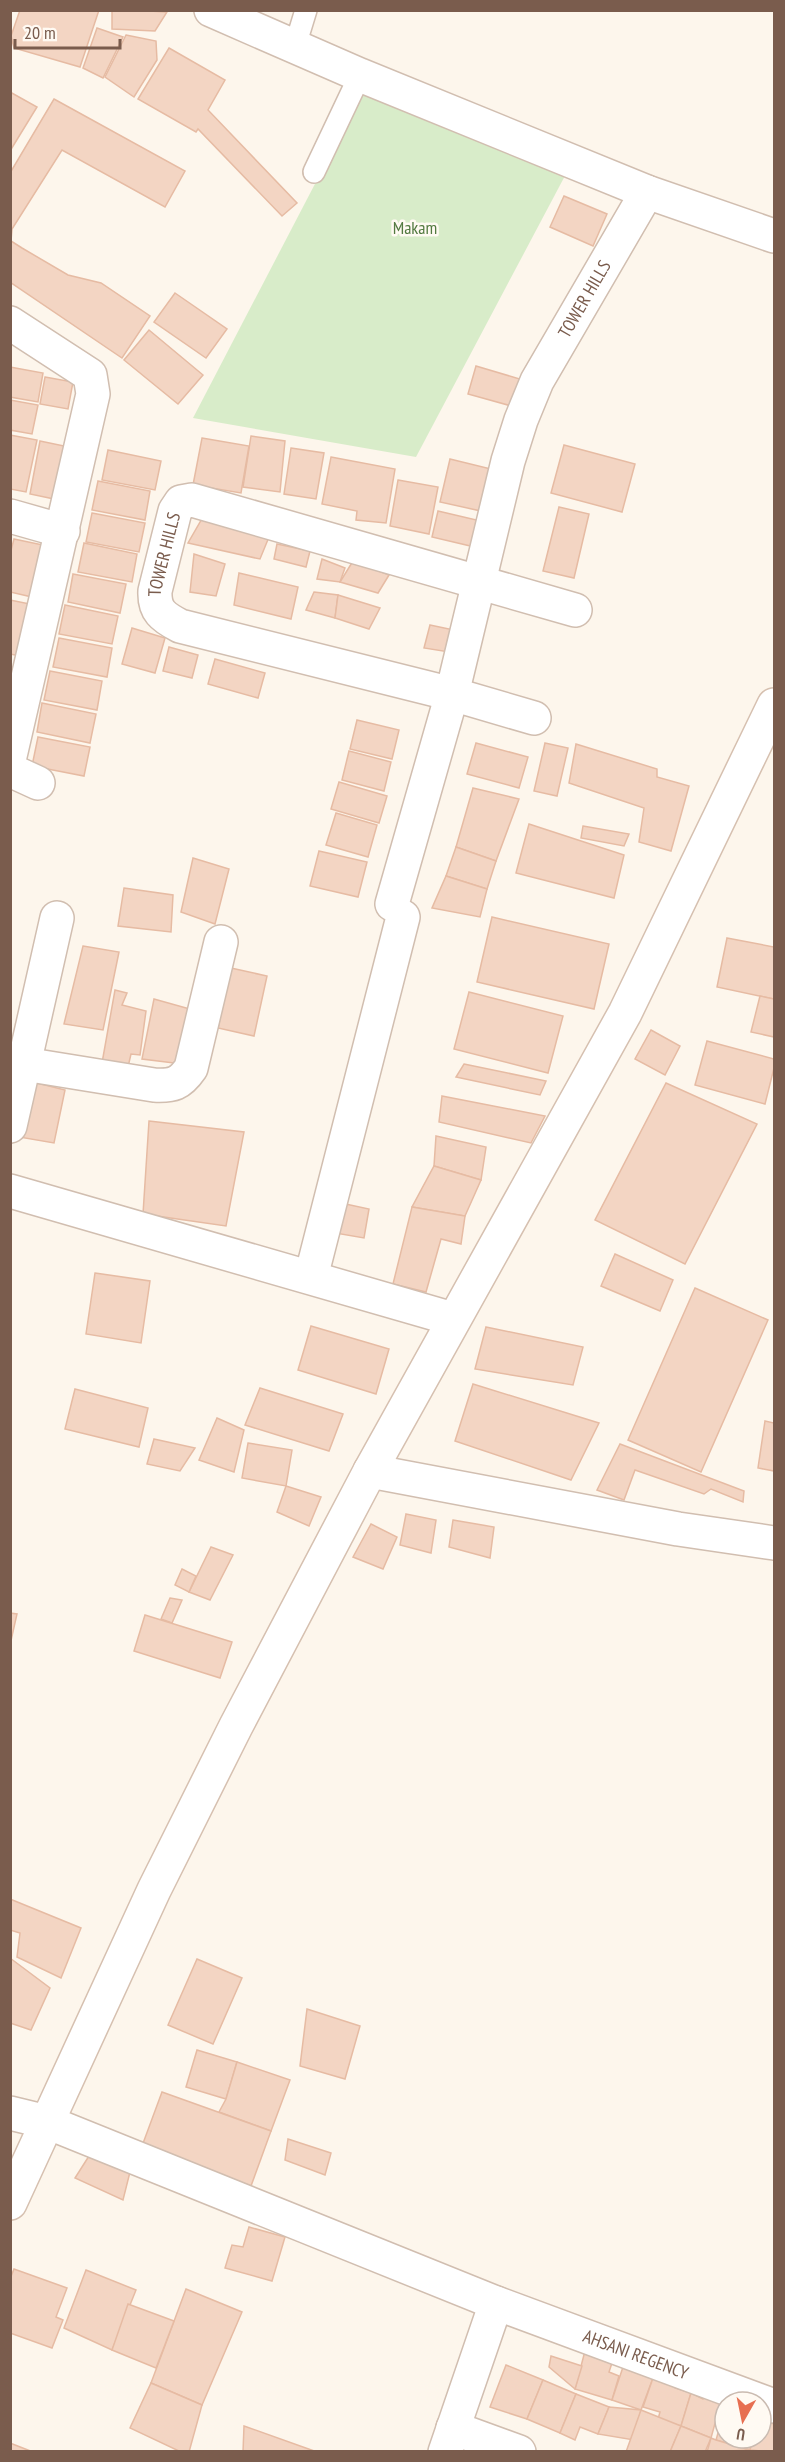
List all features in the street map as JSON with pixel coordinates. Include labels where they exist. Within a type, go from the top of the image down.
[{"type":"street","points":[[211,10],[360,75],[647,192],[774,236]]},
{"type":"street","name":"TOWER HILLS","points":[[311,1277],[508,461],[537,381],[647,192]]},
{"type":"street","points":[[10,323],[90,375],[93,394],[63,531],[19,680],[10,756]]},
{"type":"street","name":"TOWER HILLS","points":[[534,718],[452,694],[180,626],[166,618],[158,611],[154,601],[175,511],[182,502],[192,500],[575,610]]},
{"type":"street","points":[[10,516],[63,531]]},
{"type":"street","points":[[10,2203],[154,1890],[236,1726],[370,1471],[625,1013],[774,705]]},
{"type":"street","points":[[10,1126],[57,918]]},
{"type":"street","points":[[24,1064],[154,1086],[173,1086],[182,1080],[191,1068],[221,942]]},
{"type":"street","points":[[10,1191],[453,1319]]},
{"type":"street","points":[[370,1471],[678,1529],[774,1543]]},
{"type":"street","name":"AHSANI REGENCY","points":[[10,2113],[47,2122],[496,2303],[774,2406]]},
{"type":"street","points":[[496,2303],[449,2440],[519,2451]]},
{"type":"lane","points":[[295,46],[306,10]]},
{"type":"lane","points":[[314,172],[360,75]]},
{"type":"green space","name":"Makam","points":[[366,86],[567,172],[416,457],[193,418]]},
{"type":"building","points":[[20,10],[99,10],[80,67],[14,48],[11,36]]},
{"type":"building","points":[[112,10],[167,12],[155,31],[112,29]]},
{"type":"building","points":[[97,28],[123,37],[103,78],[83,68]]},
{"type":"building","points":[[126,35],[156,41],[157,60],[134,97],[105,77]]},
{"type":"building","points":[[169,48],[225,80],[208,110],[297,203],[282,216],[198,129],[196,132],[138,99]]},
{"type":"building","points":[[10,92],[37,107],[10,151]]},
{"type":"building","points":[[54,99],[185,171],[165,207],[62,150],[12,229],[11,241],[22,248],[68,275],[101,283],[150,316],[122,358],[10,282],[10,173]]},
{"type":"building","points":[[564,196],[607,214],[593,246],[550,227]]},
{"type":"building","points":[[175,293],[227,329],[206,358],[154,322]]},
{"type":"building","points":[[149,330],[203,375],[178,404],[124,360]]},
{"type":"building","points":[[476,366],[523,380],[515,407],[468,394]]},
{"type":"building","points":[[10,367],[43,373],[38,402],[10,397]]},
{"type":"building","points":[[45,377],[73,382],[68,409],[40,404]]},
{"type":"building","points":[[10,400],[38,405],[32,434],[10,430]]},
{"type":"building","points":[[10,435],[37,440],[26,492],[10,489]]},
{"type":"building","points":[[251,436],[285,441],[280,492],[243,487]]},
{"type":"building","points":[[202,438],[249,446],[241,493],[193,485]]},
{"type":"building","points":[[40,441],[69,447],[59,500],[30,494]]},
{"type":"building","points":[[564,445],[635,464],[622,512],[551,493]]},
{"type":"building","points":[[291,448],[324,453],[316,499],[284,494]]},
{"type":"building","points":[[108,450],[161,461],[155,490],[102,480]]},
{"type":"building","points":[[331,457],[395,469],[386,523],[356,520],[357,511],[322,504]]},
{"type":"building","points":[[450,459],[491,469],[481,511],[440,502]]},
{"type":"building","points":[[398,480],[438,487],[429,534],[390,526]]},
{"type":"building","points":[[98,481],[150,491],[145,520],[92,510]]},
{"type":"building","points":[[559,507],[589,514],[574,578],[543,571]]},
{"type":"building","points":[[438,511],[485,522],[479,548],[432,537]]},
{"type":"building","points":[[92,513],[145,523],[139,552],[86,542]]},
{"type":"building","points":[[203,517],[269,537],[260,559],[188,543]]},
{"type":"building","points":[[14,539],[43,545],[32,597],[10,592],[10,554]]},
{"type":"building","points":[[84,543],[137,554],[132,582],[78,572]]},
{"type":"building","points":[[277,544],[310,551],[306,567],[274,559]]},
{"type":"building","points":[[194,554],[225,564],[216,596],[190,592]]},
{"type":"building","points":[[322,559],[345,568],[340,582],[317,579]]},
{"type":"building","points":[[353,561],[389,575],[378,593],[340,582]]},
{"type":"building","points":[[239,573],[298,587],[291,619],[234,605]]},
{"type":"building","points":[[73,574],[126,584],[120,613],[68,602]]},
{"type":"building","points":[[314,592],[338,595],[335,618],[306,610]]},
{"type":"building","points":[[338,595],[380,608],[369,629],[335,618]]},
{"type":"building","points":[[10,600],[30,604],[20,656],[10,654]]},
{"type":"building","points":[[65,605],[118,616],[112,644],[59,634]]},
{"type":"building","points":[[430,625],[454,630],[449,652],[424,648]]},
{"type":"building","points":[[132,628],[165,638],[155,673],[122,664]]},
{"type":"building","points":[[59,638],[112,648],[107,677],[53,667]]},
{"type":"building","points":[[169,647],[198,655],[192,678],[163,671]]},
{"type":"building","points":[[215,659],[265,673],[258,698],[208,684]]},
{"type":"building","points":[[50,671],[102,681],[97,710],[44,700]]},
{"type":"building","points":[[42,703],[96,714],[90,743],[37,732]]},
{"type":"building","points":[[357,720],[399,730],[392,759],[350,749]]},
{"type":"building","points":[[38,737],[90,747],[84,776],[32,766]]},
{"type":"building","points":[[476,743],[528,757],[519,788],[467,774]]},
{"type":"building","points":[[545,743],[568,748],[557,796],[534,791]]},
{"type":"building","points":[[576,744],[657,769],[657,777],[689,786],[671,851],[639,842],[644,808],[569,783]]},
{"type":"building","points":[[349,751],[391,762],[384,791],[342,780]]},
{"type":"building","points":[[339,782],[387,796],[379,823],[331,809]]},
{"type":"building","points":[[473,788],[519,799],[496,861],[456,847]]},
{"type":"building","points":[[336,813],[377,825],[368,857],[326,845]]},
{"type":"building","points":[[529,824],[624,855],[614,898],[516,873]]},
{"type":"building","points":[[583,826],[629,834],[624,846],[581,838]]},
{"type":"building","points":[[456,847],[496,861],[487,889],[446,876]]},
{"type":"building","points":[[319,851],[367,862],[358,897],[310,886]]},
{"type":"building","points":[[193,858],[229,869],[215,924],[181,912]]},
{"type":"building","points":[[446,876],[487,889],[480,917],[432,908]]},
{"type":"building","points":[[124,888],[173,895],[171,932],[118,926]]},
{"type":"building","points":[[492,917],[609,944],[594,1009],[477,982]]},
{"type":"building","points":[[727,938],[774,947],[774,999],[717,987]]},
{"type":"building","points":[[83,946],[119,952],[103,1030],[64,1024]]},
{"type":"building","points":[[231,968],[267,976],[254,1036],[218,1028]]},
{"type":"building","points":[[115,990],[127,993],[122,1005],[146,1011],[140,1055],[131,1054],[128,1067],[102,1063]]},
{"type":"building","points":[[469,992],[563,1016],[548,1073],[454,1049]]},
{"type":"building","points":[[760,996],[774,999],[774,1037],[751,1032]]},
{"type":"building","points":[[154,999],[197,1011],[182,1064],[142,1059]]},
{"type":"building","points":[[651,1030],[680,1046],[665,1075],[635,1059]]},
{"type":"building","points":[[707,1041],[774,1059],[765,1104],[695,1085]]},
{"type":"building","points":[[464,1064],[546,1081],[540,1095],[456,1077]]},
{"type":"building","points":[[33,1082],[65,1090],[54,1143],[19,1137]]},
{"type":"building","points":[[666,1083],[757,1124],[685,1264],[595,1220]]},
{"type":"building","points":[[442,1096],[545,1116],[531,1143],[439,1122]]},
{"type":"building","points":[[149,1121],[244,1132],[226,1226],[143,1214]]},
{"type":"building","points":[[436,1136],[486,1147],[481,1180],[434,1166]]},
{"type":"building","points":[[434,1166],[481,1180],[465,1216],[412,1207]]},
{"type":"building","points":[[341,1203],[369,1209],[364,1238],[335,1233]]},
{"type":"building","points":[[412,1207],[465,1216],[461,1244],[441,1239],[426,1292],[393,1284]]},
{"type":"building","points":[[615,1254],[673,1280],[660,1311],[601,1286]]},
{"type":"building","points":[[95,1273],[150,1281],[141,1343],[86,1334]]},
{"type":"building","points":[[695,1288],[768,1320],[701,1472],[628,1440]]},
{"type":"building","points":[[311,1326],[389,1349],[376,1394],[298,1370]]},
{"type":"building","points":[[486,1327],[583,1347],[573,1385],[475,1369]]},
{"type":"building","points":[[473,1384],[599,1423],[571,1480],[455,1441]]},
{"type":"building","points":[[260,1388],[343,1414],[329,1451],[245,1425]]},
{"type":"building","points":[[75,1389],[148,1408],[139,1447],[65,1429]]},
{"type":"building","points":[[217,1418],[244,1430],[234,1472],[199,1460]]},
{"type":"building","points":[[765,1421],[774,1423],[774,1471],[758,1468]]},
{"type":"building","points":[[154,1439],[195,1448],[180,1471],[147,1464]]},
{"type":"building","points":[[248,1443],[292,1450],[286,1486],[242,1478]]},
{"type":"building","points":[[620,1444],[744,1491],[743,1502],[711,1489],[704,1494],[635,1470],[624,1500],[597,1490]]},
{"type":"building","points":[[286,1486],[321,1497],[309,1526],[277,1512]]},
{"type":"building","points":[[406,1514],[436,1520],[431,1553],[400,1545]]},
{"type":"building","points":[[453,1520],[494,1527],[490,1558],[449,1547]]},
{"type":"building","points":[[371,1524],[397,1537],[383,1569],[353,1557]]},
{"type":"building","points":[[211,1547],[233,1555],[210,1600],[189,1592]]},
{"type":"building","points":[[182,1569],[196,1576],[189,1592],[175,1585]]},
{"type":"building","points":[[170,1598],[182,1600],[172,1623],[161,1619]]},
{"type":"building","points":[[10,1613],[17,1614],[10,1645]]},
{"type":"building","points":[[145,1615],[232,1642],[220,1678],[134,1651]]},
{"type":"building","points":[[10,1899],[81,1928],[61,1978],[17,1957],[20,1933],[10,1930]]},
{"type":"building","points":[[10,1958],[50,1988],[31,2030],[10,2023]]},
{"type":"building","points":[[197,1959],[242,1978],[213,2044],[168,2025]]},
{"type":"building","points":[[307,2009],[360,2026],[345,2079],[300,2066]]},
{"type":"building","points":[[197,2050],[237,2062],[226,2099],[186,2087]]},
{"type":"building","points":[[237,2062],[290,2080],[271,2131],[219,2112],[226,2099]]},
{"type":"building","points":[[162,2092],[271,2131],[251,2186],[142,2146]]},
{"type":"building","points":[[288,2139],[331,2153],[325,2175],[285,2160]]},
{"type":"building","points":[[89,2156],[130,2172],[123,2200],[75,2178]]},
{"type":"building","points":[[249,2227],[285,2237],[272,2281],[225,2268],[232,2245],[243,2247]]},
{"type":"building","points":[[14,2269],[67,2288],[56,2317],[63,2320],[52,2348],[10,2333],[10,2279]]},
{"type":"building","points":[[86,2270],[136,2290],[112,2350],[64,2328]]},
{"type":"building","points":[[186,2289],[242,2312],[202,2405],[151,2383]]},
{"type":"building","points":[[128,2304],[174,2321],[156,2368],[112,2350]]},
{"type":"building","points":[[585,2351],[613,2360],[609,2372],[619,2376],[612,2400],[575,2389]]},
{"type":"building","points":[[551,2356],[582,2366],[575,2389],[549,2367]]},
{"type":"building","points":[[506,2365],[543,2380],[527,2419],[490,2407]]},
{"type":"building","points":[[623,2367],[653,2378],[641,2410],[612,2400]]},
{"type":"building","points":[[653,2378],[672,2382],[675,2388],[691,2393],[681,2426],[658,2419],[660,2412],[643,2407]]},
{"type":"building","points":[[543,2380],[576,2394],[560,2433],[527,2419]]},
{"type":"building","points":[[151,2383],[202,2405],[189,2452],[181,2452],[130,2428]]},
{"type":"building","points":[[691,2393],[703,2399],[706,2394],[713,2396],[711,2438],[681,2426]]},
{"type":"building","points":[[576,2394],[609,2407],[598,2434],[580,2427],[575,2440],[560,2433]]},
{"type":"building","points":[[609,2407],[641,2410],[634,2440],[598,2434]]},
{"type":"building","points":[[641,2410],[681,2426],[670,2452],[626,2452]]},
{"type":"building","points":[[773,2424],[774,2424],[774,2452],[750,2450],[773,2450]]},
{"type":"building","points":[[244,2426],[317,2452],[243,2452]]},
{"type":"building","points":[[681,2426],[711,2438],[705,2452],[670,2452]]},
{"type":"building","points":[[711,2438],[713,2439],[713,2450],[750,2450],[707,2452]]},
{"type":"building","points":[[10,2443],[33,2452],[10,2452]]}]
